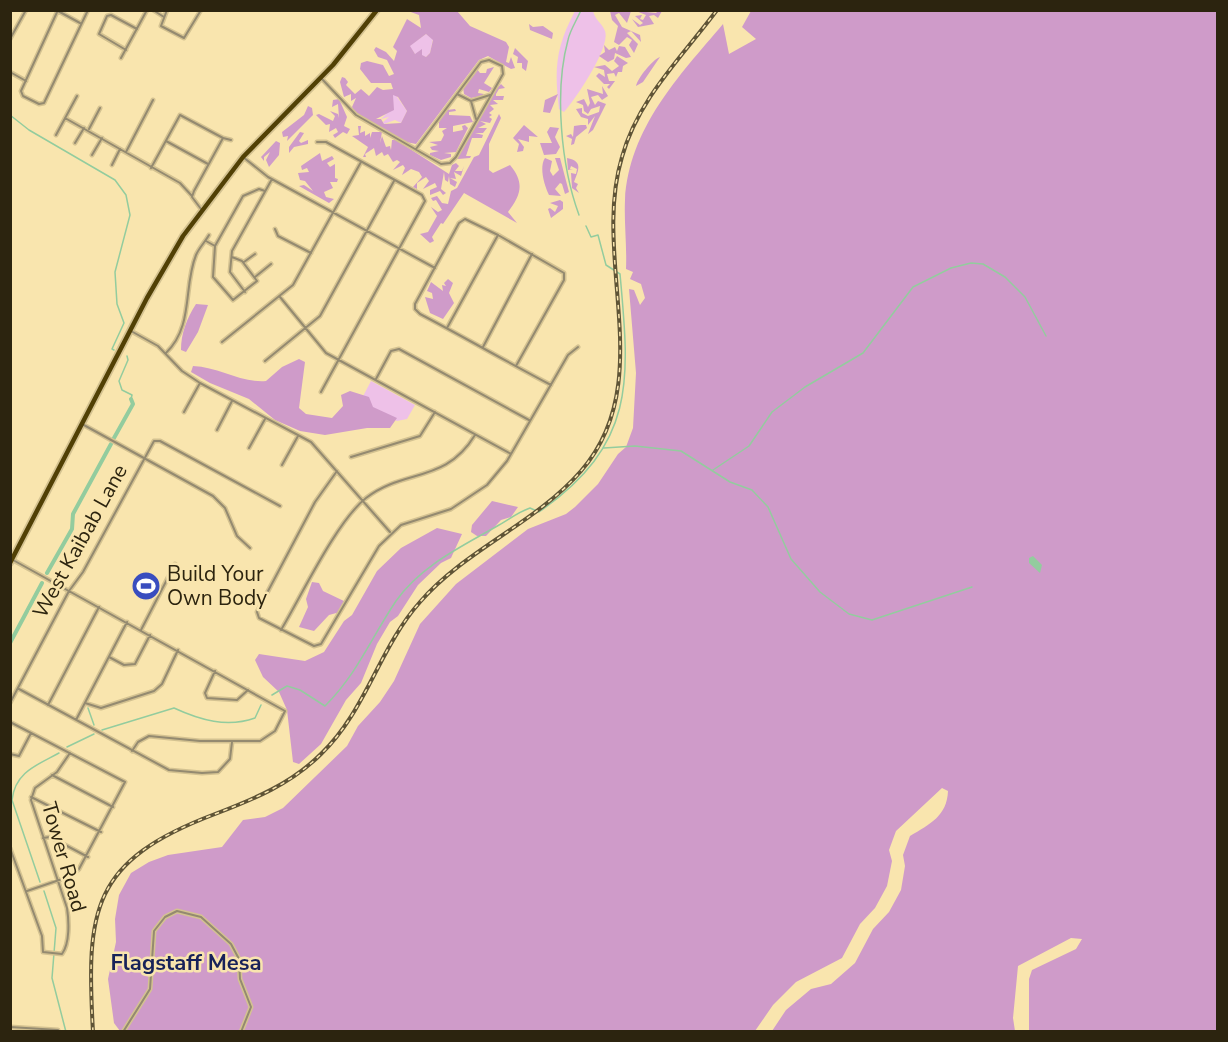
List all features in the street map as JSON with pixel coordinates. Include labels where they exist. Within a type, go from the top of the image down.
[{"type":"main road","points":[[11,561],[161,273],[201,209],[243,157],[352,44],[377,10]]},
{"type":"street","points":[[10,39],[26,10]]},
{"type":"street","points":[[80,23],[58,11],[21,94],[39,104],[44,103],[65,62],[69,45],[88,10]]},
{"type":"street","points":[[121,58],[147,10]]},
{"type":"street","points":[[153,10],[164,16]]},
{"type":"street","points":[[167,10],[161,26],[184,38],[201,10]]},
{"type":"street","points":[[126,50],[99,34],[107,16],[111,15],[137,29]]},
{"type":"street","points":[[321,78],[356,115],[441,164],[450,163],[477,120],[504,71],[502,66],[486,59],[480,63],[416,149]]},
{"type":"street","points":[[10,72],[26,81]]},
{"type":"street","points":[[457,94],[471,101],[490,95]]},
{"type":"street","points":[[56,135],[77,96]]},
{"type":"street","points":[[126,152],[153,100]]},
{"type":"street","points":[[471,101],[477,120]]},
{"type":"street","points":[[89,130],[100,108]]},
{"type":"street","points":[[151,168],[180,115],[231,140]]},
{"type":"street","points":[[65,118],[180,183],[201,209]]},
{"type":"street","points":[[75,143],[84,128]]},
{"type":"street","points":[[92,155],[102,138]]},
{"type":"street","points":[[192,196],[223,138]]},
{"type":"street","points":[[166,141],[209,164]]},
{"type":"street","points":[[317,142],[326,142],[425,199],[321,392]]},
{"type":"street","points":[[112,165],[121,149]]},
{"type":"street","points":[[243,157],[272,179],[435,268]]},
{"type":"street","points":[[222,342],[293,285],[361,162]]},
{"type":"street","points":[[245,292],[230,272],[232,251],[272,179]]},
{"type":"street","points":[[265,361],[320,316],[394,180]]},
{"type":"street","points":[[232,257],[244,262],[255,277],[256,283],[233,300],[213,277],[215,246],[243,196],[259,189],[265,191]]},
{"type":"street","points":[[516,366],[565,276],[562,271],[498,234],[465,219],[459,223],[415,304],[415,309],[447,328],[482,347],[516,366],[551,385]]},
{"type":"street","points":[[275,229],[279,236],[311,253]]},
{"type":"street","points":[[447,328],[498,234]]},
{"type":"street","points":[[166,353],[176,341],[188,304],[196,256],[209,235]]},
{"type":"street","points":[[206,241],[215,246]]},
{"type":"street","points":[[244,262],[255,254]]},
{"type":"street","points":[[482,347],[532,254]]},
{"type":"street","points":[[255,277],[271,264]]},
{"type":"street","points":[[280,297],[321,349],[511,454]]},
{"type":"street","points":[[131,331],[166,353],[182,371],[200,383],[317,448],[390,532]]},
{"type":"street","points":[[337,471],[315,502],[257,609],[259,618],[312,646],[321,644],[379,546],[390,532],[401,525],[451,509],[476,495],[497,475],[568,355],[578,347]]},
{"type":"street","points":[[375,380],[391,351],[399,349],[529,420]]},
{"type":"street","points":[[184,412],[200,383]]},
{"type":"street","points":[[217,430],[233,400]]},
{"type":"street","points":[[351,457],[420,436],[435,412]]},
{"type":"street","points":[[249,448],[266,418]]},
{"type":"street","points":[[82,424],[143,459],[151,443],[160,441],[280,506]]},
{"type":"street","points":[[281,630],[344,523],[363,501],[384,487],[447,465],[462,453],[475,435]]},
{"type":"street","points":[[282,465],[298,436]]},
{"type":"street","name":"West Kaibab Lane","points":[[10,703],[143,459],[219,500],[237,536],[250,548]]},
{"type":"street","points":[[11,561],[127,622],[285,711],[277,728],[267,738],[256,742],[149,736],[138,741],[132,751]]},
{"type":"street","points":[[141,630],[175,564]]},
{"type":"street","points":[[48,705],[99,607]]},
{"type":"street","points":[[76,720],[127,622]]},
{"type":"street","points":[[109,657],[124,665],[135,664],[150,635]]},
{"type":"street","points":[[85,703],[101,708],[154,691],[162,684],[178,650]]},
{"type":"street","points":[[216,671],[205,693],[207,698],[237,700],[248,690]]},
{"type":"street","points":[[18,689],[165,769],[213,773],[228,764],[232,742]]},
{"type":"street","points":[[10,722],[124,781],[125,784],[88,857],[75,873],[26,892],[10,848]]},
{"type":"street","points":[[10,754],[19,756],[31,733]]},
{"type":"street","name":"Tower Road","points":[[26,892],[42,936],[43,952],[59,955],[65,949],[68,914],[32,808],[31,796],[38,785],[52,775],[70,753]]},
{"type":"street","points":[[52,775],[113,807]]},
{"type":"street","points":[[31,796],[101,832]]},
{"type":"street","points":[[43,838],[50,837],[88,857]]},
{"type":"street","points":[[123,1032],[150,989],[154,931],[165,917],[177,911],[201,917],[234,949],[239,959],[240,979],[251,1006],[241,1032]]},
{"type":"street","points":[[10,1027],[58,1030]]},
{"type":"shaded area","points":[[408,11],[457,11],[470,26],[506,42],[509,47],[506,62],[509,63],[511,57],[515,68],[511,69],[488,56],[479,60],[416,144],[406,142],[355,113],[352,107],[356,98],[351,101],[351,94],[344,97],[340,82],[342,77],[345,78],[348,82],[346,85],[355,94],[361,89],[369,96],[377,87],[383,90],[393,89],[391,83],[371,83],[360,69],[361,63],[367,61],[383,65],[389,76],[394,74],[387,60],[378,57],[374,50],[376,47],[386,52],[394,61],[397,51],[393,47],[407,19],[421,28],[419,15]],"holes":[[[426,34],[433,40],[430,53],[426,57],[422,55],[422,49],[415,54],[410,46]],[[393,95],[398,97],[407,111],[401,123],[384,124],[381,119],[376,119],[394,110]]]},
{"type":"shaded area","points":[[575,11],[593,11],[605,31],[605,39],[603,49],[591,73],[564,112],[559,109],[558,58],[560,47]]},
{"type":"shaded area","points":[[610,11],[631,11],[627,23],[619,13],[615,15],[622,27],[631,31],[627,33],[638,44],[634,53],[629,45],[632,40],[627,37],[619,45],[614,42],[618,26],[612,20]]},
{"type":"shaded area","points":[[636,11],[656,13],[662,11],[658,18],[654,15],[649,16],[654,24],[638,27],[632,19],[640,25],[643,23],[635,16],[642,15],[640,19],[643,20],[646,15]]},
{"type":"shaded area","points":[[751,11],[1217,11],[1217,1031],[1029,1031],[1029,979],[1032,970],[1076,949],[1082,939],[1071,938],[1018,966],[1013,1018],[1015,1031],[772,1031],[786,1010],[811,989],[831,984],[855,963],[873,929],[889,912],[901,890],[905,866],[903,855],[910,836],[936,818],[944,807],[948,791],[942,788],[896,831],[889,850],[892,861],[887,886],[875,908],[860,924],[842,958],[796,982],[773,1005],[755,1031],[120,1031],[114,1023],[108,979],[116,942],[115,919],[119,895],[131,873],[149,862],[168,855],[222,847],[243,820],[265,817],[283,808],[347,746],[358,726],[380,702],[394,681],[420,624],[456,584],[528,529],[566,514],[575,507],[598,484],[618,454],[626,447],[633,428],[636,373],[629,289],[634,290],[640,305],[645,298],[641,284],[630,279],[633,272],[626,269],[625,200],[636,149],[659,104],[723,24],[729,54],[756,39],[742,27]]},
{"type":"shaded area","points":[[529,24],[533,27],[543,26],[553,33],[552,39],[530,30]]},
{"type":"shaded area","points":[[631,31],[640,35],[641,42]]},
{"type":"shaded area","points":[[426,34],[433,39],[430,53],[426,57],[415,54],[409,46]]},
{"type":"shaded area","points":[[604,45],[609,50],[615,47],[617,51],[619,46],[625,47],[631,57],[626,58],[615,53],[614,59],[608,62],[599,56],[605,52]]},
{"type":"shaded area","points":[[515,48],[528,61],[526,71],[522,68],[522,63],[517,63],[518,57],[513,54]]},
{"type":"shaded area","points":[[617,56],[628,63],[623,66],[622,72],[618,72],[616,77],[614,73],[607,74],[609,81],[615,81],[609,89],[607,87],[610,84],[604,84],[596,76],[599,73],[605,77],[604,70],[594,67],[605,65],[612,71],[619,66],[614,61]]},
{"type":"shaded area","points":[[660,57],[643,82],[636,86],[646,70]]},
{"type":"shaded area","points":[[494,67],[484,83],[492,88],[489,92],[479,89],[478,93],[484,94],[471,98],[464,94],[463,87],[477,69],[480,73],[486,73],[487,69]]},
{"type":"shaded area","points":[[501,84],[505,88],[499,89],[496,96],[504,96],[503,100],[493,100],[498,104],[490,105],[494,109],[489,113],[492,115],[489,117],[492,119],[490,123],[480,121],[486,124],[478,128],[487,128],[483,133],[475,133],[483,135],[482,138],[472,138],[466,156],[471,156],[470,158],[458,159],[456,157],[492,94]]},
{"type":"shaded area","points":[[602,86],[608,96],[602,100],[598,95],[591,97],[595,105],[598,101],[606,104],[593,130],[588,134],[595,116],[588,125],[588,119],[581,117],[576,109],[582,108],[582,113],[588,116],[599,112],[600,106],[591,109],[588,114],[584,111],[583,105],[576,102],[584,99],[588,107],[590,103],[587,89],[603,94]]},
{"type":"shaded area","points":[[395,94],[407,111],[401,123],[395,120],[384,124],[383,122],[389,117],[381,119],[388,112],[392,95]]},
{"type":"shaded area","points":[[558,94],[550,113],[543,112],[545,100]]},
{"type":"shaded area","points":[[339,99],[347,117],[344,126],[350,129],[347,134],[343,132],[335,138],[333,135],[338,132],[336,128],[329,132],[330,124],[326,125],[316,115],[319,114],[333,121],[335,116],[330,111],[338,114],[339,118],[338,104],[332,107],[333,100]]},
{"type":"shaded area","points":[[308,106],[312,108],[313,115],[287,141],[288,136],[283,137],[282,132],[304,115]]},
{"type":"shaded area","points":[[455,109],[456,111],[449,112],[449,115],[470,116],[473,122],[453,126],[453,132],[463,130],[462,126],[465,125],[468,128],[456,152],[444,153],[451,154],[451,157],[441,160],[430,155],[430,153],[439,151],[432,150],[430,147],[438,145],[429,142],[441,141],[444,135],[442,131],[447,128],[439,128],[439,122],[447,110]]},
{"type":"shaded area","points":[[499,114],[501,118],[489,144],[489,170],[493,173],[510,165],[515,171],[520,189],[508,212],[517,223],[464,193],[432,237],[434,241],[430,243],[420,234],[428,232],[437,216],[431,207],[438,212],[442,210],[436,200],[433,201],[431,198],[437,196],[442,203],[448,204],[451,191],[457,188],[474,157],[479,155]]},
{"type":"shaded area","points":[[524,125],[538,137],[529,136],[529,142],[518,139],[524,147],[523,151],[517,152],[519,144],[513,138]]},
{"type":"shaded area","points":[[586,125],[587,128],[576,137],[574,144],[571,145],[572,139],[566,136],[571,134],[573,137],[574,126]]},
{"type":"shaded area","points":[[358,126],[361,126],[360,133],[365,131],[365,136],[370,133],[370,138],[372,132],[382,132],[380,143],[382,136],[386,147],[390,146],[391,150],[392,140],[396,140],[449,174],[452,165],[456,163],[459,166],[455,171],[462,171],[464,166],[461,176],[454,172],[456,179],[450,178],[457,182],[455,187],[450,184],[449,176],[448,182],[445,180],[444,172],[441,189],[446,193],[443,195],[440,191],[430,195],[430,190],[437,187],[435,183],[423,189],[429,181],[426,177],[417,183],[417,189],[413,187],[422,177],[419,172],[411,169],[402,175],[405,168],[403,165],[393,170],[400,162],[397,160],[393,162],[388,154],[384,156],[382,152],[376,156],[374,148],[365,154],[366,157],[363,157],[368,147],[352,136],[359,135]]},
{"type":"shaded area","points":[[550,127],[559,128],[555,137],[560,147],[556,154],[544,155],[540,143],[552,143],[547,132]]},
{"type":"shaded area","points":[[300,132],[304,133],[299,141],[301,143],[308,140],[308,144],[294,147],[289,153],[289,147]]},
{"type":"shaded area","points":[[276,141],[280,143],[279,155],[269,167],[266,160],[270,152],[264,157],[264,161],[261,157]]},
{"type":"shaded area","points":[[320,153],[322,161],[332,156],[334,159],[327,163],[330,167],[335,164],[335,178],[338,179],[337,182],[330,182],[333,188],[324,192],[326,197],[334,199],[329,203],[299,186],[304,185],[313,191],[305,181],[300,180],[298,173],[309,172],[307,168],[302,170],[301,166]]},
{"type":"shaded area","points":[[545,158],[552,161],[550,171],[553,176],[559,170],[555,158],[560,158],[569,192],[565,194],[560,183],[555,189],[561,196],[549,195],[542,171]]},
{"type":"shaded area","points":[[567,158],[578,165],[578,171],[574,182],[578,184],[576,188],[579,193],[572,188],[571,173],[576,174],[577,169],[571,166],[570,169],[573,169],[568,170]]},
{"type":"shaded area","points":[[560,200],[563,202],[563,209],[551,218],[548,209],[555,212],[558,206],[550,203]]},
{"type":"shaded area","points":[[448,279],[453,283],[449,293],[454,303],[443,319],[430,313],[425,297],[433,299],[432,293],[427,291],[431,282],[443,291],[442,285],[446,286],[444,283]]},
{"type":"shaded area","points":[[196,304],[208,305],[198,332],[186,352],[181,350],[183,332]]},
{"type":"shaded area","points":[[299,359],[305,362],[299,408],[306,414],[332,418],[343,406],[341,395],[350,391],[369,397],[373,407],[397,418],[390,428],[367,428],[325,435],[300,431],[275,420],[249,399],[210,383],[191,372],[193,366],[203,367],[247,380],[266,381],[282,367]]},
{"type":"shaded area","points":[[371,381],[415,405],[407,419],[397,421],[360,402]]},
{"type":"shaded area","points":[[492,501],[518,507],[511,517],[501,520],[486,536],[477,536],[471,532],[472,525]]},
{"type":"shaded area","points":[[437,528],[462,534],[451,558],[441,563],[418,585],[398,616],[390,622],[377,644],[361,683],[346,700],[321,744],[299,764],[293,762],[287,710],[279,692],[263,677],[255,660],[259,654],[305,661],[324,652],[344,621],[352,615],[377,571],[401,548]]},
{"type":"shaded area","points":[[1033,556],[1042,565],[1040,573],[1029,563],[1029,558]]},
{"type":"shaded area","points":[[312,582],[319,583],[323,591],[346,602],[340,612],[329,615],[314,631],[299,627],[308,607],[306,599]]},
{"type":"waterway","points":[[579,215],[564,152],[561,82],[570,32],[581,10]]},
{"type":"waterway","points":[[10,115],[29,130],[115,180],[126,195],[130,215],[115,272],[117,304],[124,323],[112,349],[114,350]]},
{"type":"waterway","points":[[272,695],[287,686],[300,690],[325,706],[355,668],[396,601],[418,577],[443,557],[522,512],[530,508],[539,512],[571,487],[594,461],[610,435],[620,408],[625,347],[620,274],[606,265],[598,235],[591,237],[586,226]]},
{"type":"waterway","points":[[713,470],[749,446],[772,412],[805,387],[863,353],[913,287],[951,268],[971,263],[983,264],[1005,277],[1025,297],[1046,336]]},
{"type":"waterway","points":[[127,356],[128,360],[119,381],[122,390],[132,395],[131,399]]},
{"type":"waterway","points":[[114,438],[133,404],[131,399]]},
{"type":"waterway","points":[[47,573],[72,529],[73,514],[111,444]]},
{"type":"waterway","points":[[604,448],[635,446],[681,451],[730,482],[752,490],[768,507],[791,559],[820,592],[849,614],[872,620],[972,587]]},
{"type":"waterway","points":[[10,643],[42,583]]},
{"type":"waterway","points":[[102,730],[174,708],[214,721],[245,721],[255,718],[261,705]]},
{"type":"waterway","points":[[88,708],[94,725]]},
{"type":"waterway","points":[[67,747],[94,734]]},
{"type":"waterway","points":[[40,882],[12,800],[14,790],[22,776],[59,753]]},
{"type":"waterway","points":[[44,891],[56,928],[52,978],[66,1032]]},
{"type":"railway","points":[[93,1032],[91,989],[96,921],[105,894],[120,871],[143,851],[174,832],[271,790],[309,765],[350,719],[394,639],[420,602],[458,567],[563,490],[581,471],[604,436],[616,398],[620,359],[613,237],[615,196],[622,157],[629,136],[650,97],[717,10]]},
{"type":"place","name":"Build Your Own Body","points":[[146,586]]},
{"type":"district","name":"Flagstaff Mesa","points":[[186,963]]}]
